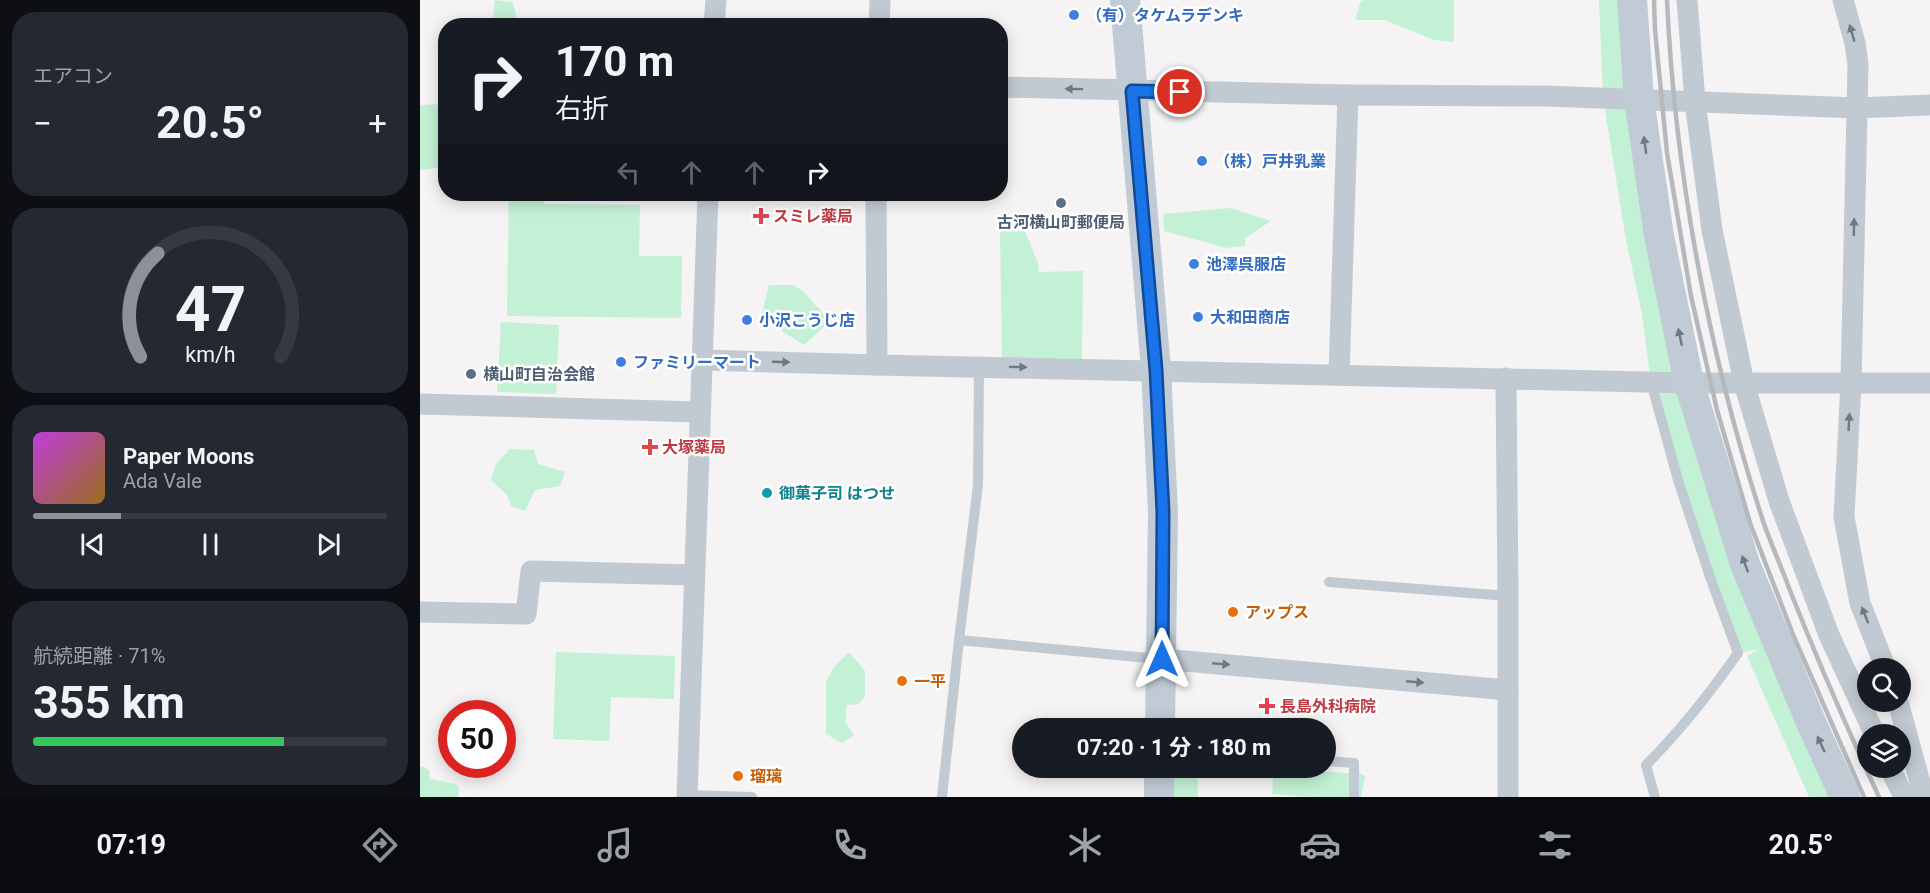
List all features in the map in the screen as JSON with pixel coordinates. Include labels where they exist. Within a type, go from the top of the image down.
[{"type":"street","points":[[715,18],[716,0]]},
{"type":"street","points":[[879,18],[880,0]]},
{"type":"street","points":[[1125,0],[1156,370],[1163,512],[1161,718]]},
{"type":"street","points":[[1632,0],[1639,99],[1659,237],[1689,383],[1745,564],[1845,797]]},
{"type":"street","points":[[1687,0],[1695,102],[1712,230],[1744,383],[1779,501],[1829,635],[1870,724]]},
{"type":"street","points":[[1843,0],[1855,43],[1858,65],[1851,383],[1845,517],[1860,603],[1882,658]]},
{"type":"street","points":[[1008,87],[1348,95],[1535,96],[1857,108],[1930,105]]},
{"type":"street","points":[[1339,375],[1348,95]]},
{"type":"street","points":[[687,796],[708,201]]},
{"type":"street","points":[[876,201],[877,365]]},
{"type":"street","points":[[702,360],[1689,383],[1930,383]]},
{"type":"street","points":[[1506,378],[1508,797]]},
{"type":"street","points":[[420,404],[699,412]]},
{"type":"street","points":[[420,612],[526,614],[531,571],[694,575]]},
{"type":"street","points":[[1162,659],[1508,690]]},
{"type":"street","points":[[1901,712],[1924,797]]},
{"type":"street","points":[[1159,778],[1159,797]]},
{"type":"street","points":[[1895,778],[1904,797]]},
{"type":"lane","points":[[942,797],[978,485],[979,366]]},
{"type":"lane","points":[[1651,382],[1677,480],[1738,653],[1709,695],[1675,736],[1646,765],[1655,797]]},
{"type":"lane","points":[[1329,582],[1508,596]]},
{"type":"lane","points":[[959,640],[1162,659]]},
{"type":"lane","points":[[1336,761],[1354,762],[1354,797]]},
{"type":"lane","points":[[687,796],[752,797]]},
{"type":"green space","points":[[495,0],[513,2],[516,18],[493,18]]},
{"type":"green space","points":[[1454,0],[1454,42],[1434,40],[1385,20],[1355,20],[1361,1]]},
{"type":"green space","points":[[1599,0],[1632,0],[1689,383],[1838,797],[1809,797],[1747,656],[1759,649],[1738,653],[1651,382],[1642,314],[1626,240],[1603,98]]},
{"type":"green space","points":[[438,104],[438,168],[420,170],[420,105]]},
{"type":"green space","points":[[509,201],[544,201],[544,204],[640,205],[639,256],[682,256],[681,318],[507,316]]},
{"type":"green space","points":[[1230,208],[1271,221],[1245,238],[1245,246],[1227,248],[1164,231],[1163,214]]},
{"type":"green space","points":[[1000,231],[1025,231],[1039,266],[1038,272],[1083,271],[1082,360],[1002,358]]},
{"type":"green space","points":[[769,285],[793,285],[803,291],[830,321],[804,345],[761,318]]},
{"type":"green space","points":[[501,322],[559,325],[556,394],[497,392]]},
{"type":"green space","points":[[510,449],[534,450],[538,464],[565,472],[560,486],[535,490],[525,511],[511,506],[507,495],[491,480],[496,464]]},
{"type":"green space","points":[[556,652],[675,656],[674,699],[611,697],[609,741],[553,739]]},
{"type":"green space","points":[[849,652],[865,671],[865,697],[858,704],[847,705],[845,722],[854,735],[842,743],[826,734],[826,682],[834,667]]},
{"type":"green space","points":[[420,767],[429,770],[430,779],[456,784],[459,789],[458,797],[420,797]]},
{"type":"green space","points":[[1336,772],[1362,774],[1365,777],[1361,797],[1307,797],[1272,794],[1273,778],[1336,778]]},
{"type":"green space","points":[[1172,778],[1197,778],[1198,797],[1171,797]]},
{"type":"railway","points":[[1654,0],[1667,153],[1691,296],[1717,410],[1750,523],[1794,637],[1864,797]]},
{"type":"railway","points":[[1667,0],[1671,66],[1687,198],[1698,264],[1726,394],[1766,530],[1821,667],[1879,797]]},
{"type":"place","name":"（有）タケムラデンキ","points":[[1074,15]]},
{"type":"place","name":"（株）戸井乳業","points":[[1202,161]]},
{"type":"place","name":"古河横山町郵便局","points":[[1061,203]]},
{"type":"place","name":"スミレ薬局","points":[[761,216]]},
{"type":"place","name":"池澤呉服店","points":[[1194,264]]},
{"type":"place","name":"大和田商店","points":[[1198,317]]},
{"type":"place","name":"小沢こうじ店","points":[[747,320]]},
{"type":"place","name":"ファミリーマート","points":[[621,362]]},
{"type":"place","name":"横山町自治会館","points":[[471,374]]},
{"type":"place","name":"大塚薬局","points":[[650,447]]},
{"type":"place","name":"御菓子司 はつせ","points":[[767,493]]},
{"type":"place","name":"アップス","points":[[1233,612]]},
{"type":"place","name":"一平","points":[[902,681]]},
{"type":"place","name":"長島外科病院","points":[[1267,706]]},
{"type":"place","name":"瑠璃","points":[[738,776]]},
{"type":"route","points":[[1162,659],[1163,512],[1156,370],[1132,91],[1180,92]]}]
